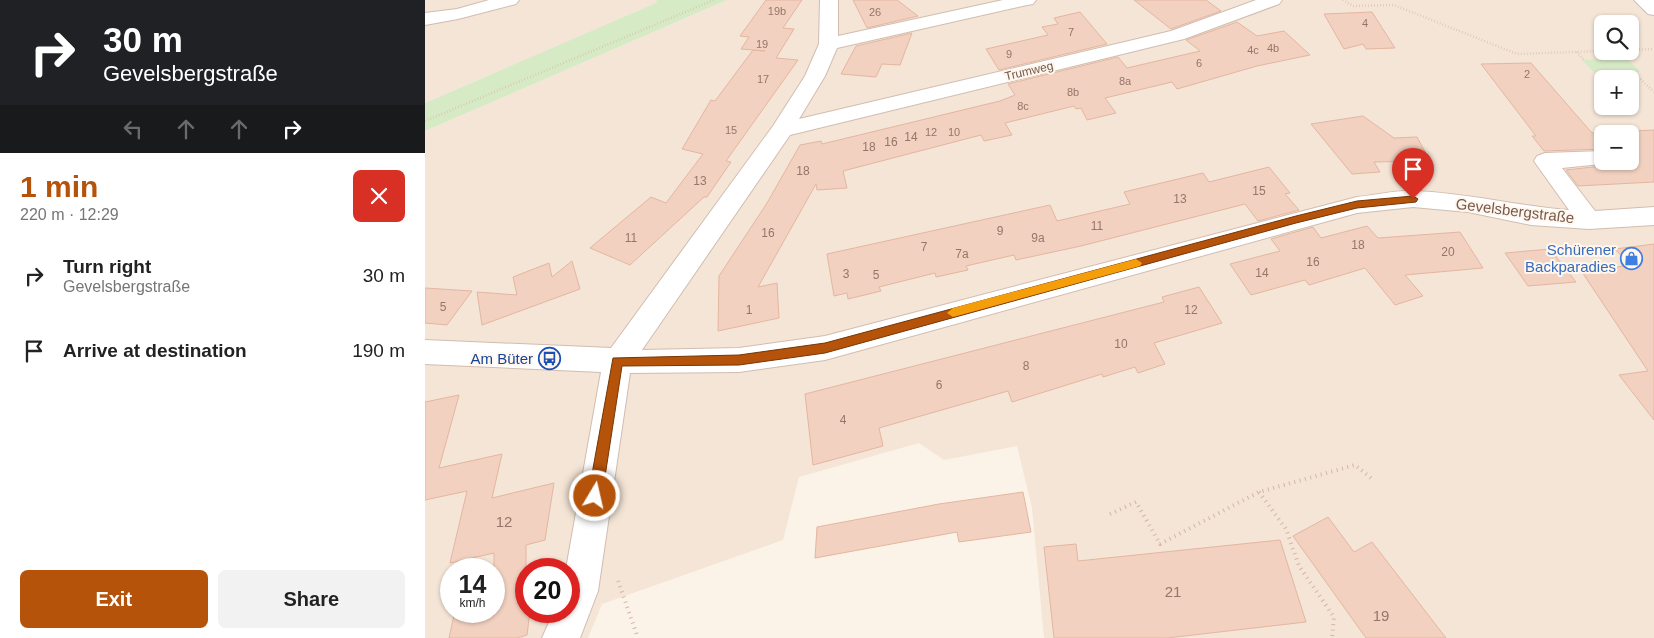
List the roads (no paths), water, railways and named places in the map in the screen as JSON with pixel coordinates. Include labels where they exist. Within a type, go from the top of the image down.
[{"type":"street","points":[[425,19],[458,14],[510,0]]},
{"type":"street","points":[[561,638],[580,591],[617,362],[782,130],[815,76],[829,44],[829,0]]},
{"type":"street","points":[[829,44],[1027,0]]},
{"type":"street","name":"Trumweg","points":[[782,130],[1177,35],[1273,0]]},
{"type":"street","points":[[1643,0],[1654,10]]},
{"type":"street","points":[[1589,220],[1545,161],[1594,158]]},
{"type":"street","name":"Gevelsbergstraße","points":[[617,362],[739,360],[825,348],[1357,204],[1413,199],[1469,204],[1531,216],[1589,220],[1654,216]]},
{"type":"street","points":[[425,352],[617,362]]},
{"type":"place","name":"Schürener Backparadies","points":[[1632,259]]},
{"type":"place","name":"Am Büter","points":[[549,359]]}]
